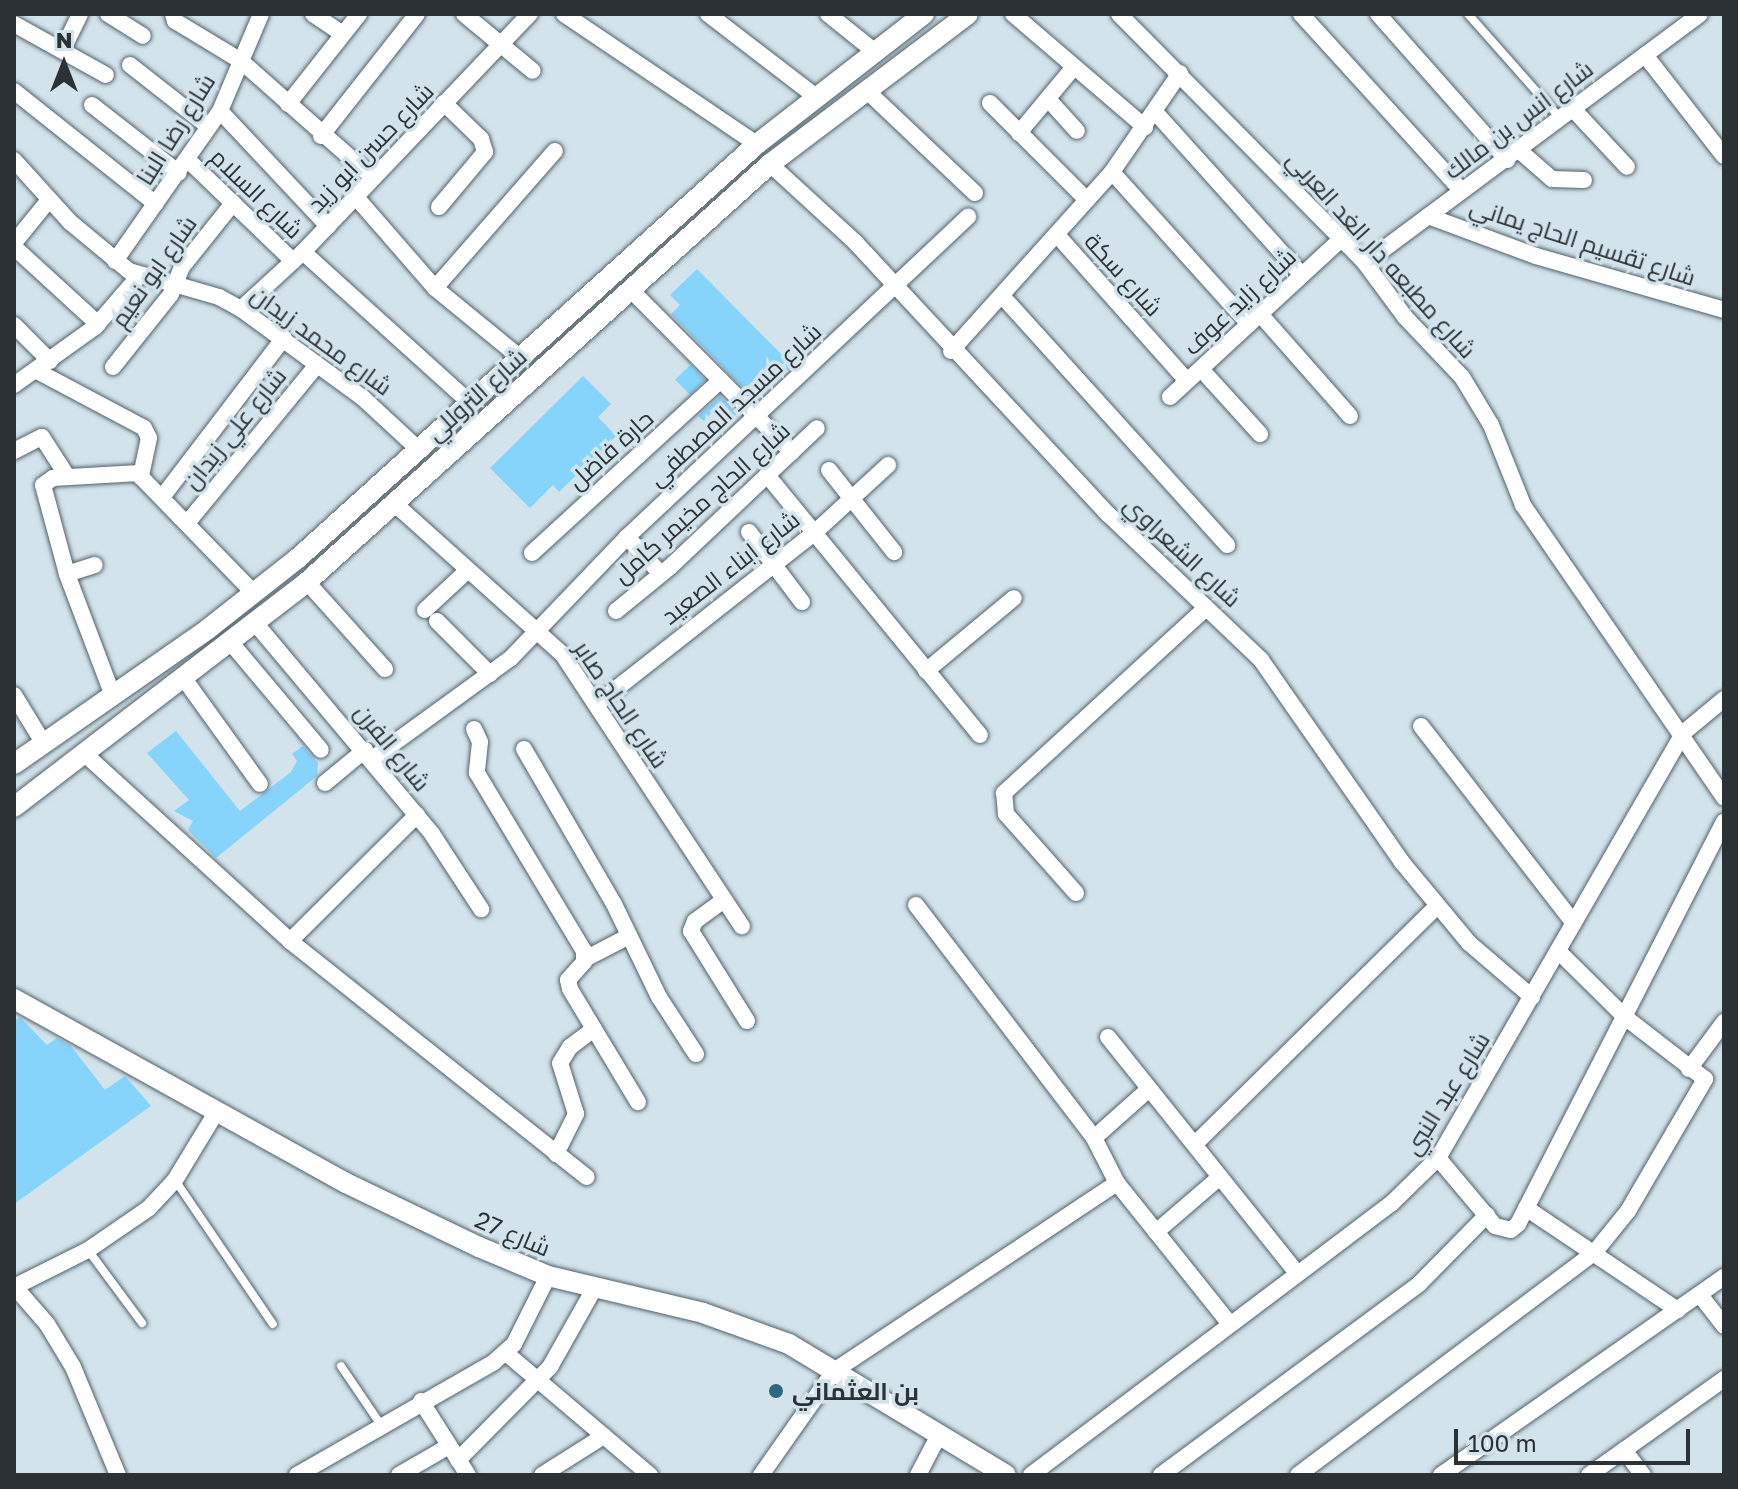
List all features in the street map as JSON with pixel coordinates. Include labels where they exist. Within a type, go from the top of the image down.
[{"type":"street","points":[[63,49],[80,14]]},
{"type":"street","points":[[108,14],[143,36]]},
{"type":"street","points":[[173,14],[175,21],[241,61],[321,136],[372,177]]},
{"type":"street","name":"شارع رضا البنا","points":[[115,261],[220,111],[261,14]]},
{"type":"street","points":[[313,14],[343,34]]},
{"type":"street","points":[[288,104],[359,14]]},
{"type":"street","points":[[464,14],[533,71]]},
{"type":"street","name":"شارع حسن ابو زيد","points":[[241,309],[328,226],[530,14]]},
{"type":"street","points":[[564,14],[757,144]]},
{"type":"street","points":[[708,14],[815,96]]},
{"type":"street","points":[[828,14],[874,51]]},
{"type":"street","name":"شارع التروللي","points":[[14,764],[254,593],[757,144],[924,14]]},
{"type":"street","name":"شارع التروللي","points":[[14,807],[94,751],[307,582],[770,164],[968,14]]},
{"type":"street","points":[[1013,14],[1145,127]]},
{"type":"street","name":"شارع مطبعه دار الغد العربي","points":[[1119,14],[1365,263],[1405,317],[1470,389],[1523,505],[1722,792]]},
{"type":"street","points":[[1301,14],[1462,191]]},
{"type":"street","points":[[1378,14],[1514,156],[1552,179],[1584,180]]},
{"type":"street","name":"شارع انس بن مالك","points":[[1365,263],[1514,156],[1700,14]]},
{"type":"street","points":[[321,136],[414,16]]},
{"type":"street","points":[[14,24],[106,75]]},
{"type":"street","points":[[1645,55],[1724,156]]},
{"type":"street","points":[[130,65],[209,127]]},
{"type":"street","points":[[1019,133],[1074,67]]},
{"type":"street","points":[[951,351],[1004,298],[1112,172],[1156,113],[1180,73]]},
{"type":"street","points":[[866,90],[975,193]]},
{"type":"street","points":[[14,91],[156,204]]},
{"type":"street","points":[[1048,99],[1077,131]]},
{"type":"street","points":[[439,207],[485,152],[481,139],[444,103]]},
{"type":"street","name":"شارع سكة","points":[[990,103],[1087,200]]},
{"type":"street","name":"شارع السلام","points":[[92,105],[233,203],[469,402]]},
{"type":"street","points":[[220,111],[328,226]]},
{"type":"street","points":[[1156,113],[1302,275]]},
{"type":"street","points":[[1567,114],[1627,167]]},
{"type":"street","points":[[435,288],[555,151]]},
{"type":"street","name":"شارع محمد زيدان","points":[[14,161],[49,200],[115,261],[139,276],[175,284],[241,309],[363,398],[418,449]]},
{"type":"street","name":"شارع الشعراوي","points":[[770,164],[896,286],[951,351],[1269,670],[1366,813],[1437,906],[1469,943],[1532,997]]},
{"type":"street","points":[[1112,172],[1350,416]]},
{"type":"street","points":[[355,196],[435,288],[518,356]]},
{"type":"street","points":[[49,200],[14,245],[98,324]]},
{"type":"street","name":"شارع ابو نعيم","points":[[113,367],[175,284],[182,267],[233,203]]},
{"type":"street","name":"شارع تقسيم الحاج يماني","points":[[1428,216],[1536,256],[1724,310]]},
{"type":"street","name":"شارع مسجد المصطفي","points":[[325,783],[490,674],[539,632],[627,537],[968,217]]},
{"type":"street","name":"شارع سكة","points":[[1058,236],[1187,381]]},
{"type":"street","name":"شارع زايد عوف","points":[[1170,397],[1340,240]]},
{"type":"street","points":[[14,385],[98,324],[139,276]]},
{"type":"street","points":[[630,289],[792,452]]},
{"type":"street","points":[[1004,298],[1227,545]]},
{"type":"street","points":[[14,325],[43,366],[144,428],[149,438],[139,473]]},
{"type":"street","points":[[163,496],[284,338]]},
{"type":"street","name":"شارع علي زيدان","points":[[188,522],[317,365]]},
{"type":"street","points":[[1201,369],[1260,434]]},
{"type":"street","name":"حارة فاضل","points":[[532,553],[721,380]]},
{"type":"street","name":"شارع الحاج مخيمر كامل","points":[[616,611],[661,574],[817,428]]},
{"type":"street","points":[[14,451],[45,438],[67,476]]},
{"type":"street","name":"شارع ابناء الصعيد","points":[[598,703],[813,534],[888,465]]},
{"type":"street","points":[[829,470],[894,552]]},
{"type":"street","points":[[113,696],[67,574],[43,492],[48,480],[67,476],[139,473],[254,593]]},
{"type":"street","points":[[767,475],[980,735]]},
{"type":"street","name":"شارع الحاج صابر","points":[[395,504],[539,632],[598,703],[742,926]]},
{"type":"street","points":[[749,532],[802,602]]},
{"type":"street","points":[[627,537],[661,574]]},
{"type":"street","points":[[67,574],[95,565]]},
{"type":"street","points":[[467,571],[431,616],[490,674]]},
{"type":"street","points":[[307,582],[385,669]]},
{"type":"street","points":[[926,671],[1014,598]]},
{"type":"street","points":[[1076,893],[1006,814],[1004,793],[1206,608]]},
{"type":"street","name":"شارع الفرن","points":[[256,624],[417,815],[481,909]]},
{"type":"street","points":[[232,644],[321,750]]},
{"type":"street","points":[[185,680],[260,784]]},
{"type":"street","points":[[14,695],[44,744]]},
{"type":"street","points":[[1683,733],[1724,699]]},
{"type":"street","points":[[81,718],[94,751],[290,941],[587,1177]]},
{"type":"street","points":[[1421,726],[1574,923]]},
{"type":"street","points":[[474,729],[480,742],[477,773],[554,896],[585,959]]},
{"type":"street","name":"شارع عبد النبي","points":[[1031,1475],[1296,1272],[1392,1203],[1438,1158],[1683,733]]},
{"type":"street","points":[[524,749],[629,936],[659,997],[696,1054]]},
{"type":"street","points":[[290,941],[417,815]]},
{"type":"street","points":[[1438,1158],[1503,1231],[1511,1230],[1526,1208],[1626,1018],[1724,822]]},
{"type":"street","points":[[724,900],[695,921],[691,931],[747,1021]]},
{"type":"street","points":[[916,905],[1094,1138],[1117,1183],[1229,1323]]},
{"type":"street","points":[[1195,1144],[1437,906]]},
{"type":"street","points":[[629,936],[585,959],[568,984],[638,1102]]},
{"type":"street","points":[[1298,1475],[1594,1253],[1628,1211],[1705,1079],[1626,1018],[1558,951]]},
{"type":"street","name":"شارع 27","points":[[14,999],[346,1183],[548,1276],[751,1328],[834,1371],[1006,1475]]},
{"type":"street","points":[[1689,1069],[1724,1022]]},
{"type":"street","points":[[556,1154],[576,1114],[560,1063],[570,1047],[594,1029]]},
{"type":"street","points":[[1108,1037],[1296,1272]]},
{"type":"street","points":[[1094,1138],[1149,1089]]},
{"type":"street","points":[[118,1475],[73,1367],[47,1324],[14,1287],[88,1250],[149,1208],[175,1180],[217,1111]]},
{"type":"street","points":[[1156,1232],[1220,1177]]},
{"type":"street","points":[[761,1475],[834,1371],[1117,1183]]},
{"type":"street","points":[[1526,1208],[1678,1310]]},
{"type":"street","points":[[1161,1475],[1419,1284],[1487,1215]]},
{"type":"street","points":[[297,1475],[506,1353],[548,1276]]},
{"type":"street","points":[[1441,1475],[1724,1277]]},
{"type":"street","points":[[399,1475],[453,1453],[539,1380],[594,1289]]},
{"type":"street","points":[[1700,1295],[1724,1326]]},
{"type":"street","points":[[506,1353],[650,1475]]},
{"type":"street","points":[[1589,1475],[1724,1379]]},
{"type":"street","points":[[421,1401],[468,1475]]},
{"type":"street","points":[[918,1475],[939,1435]]},
{"type":"street","points":[[542,1475],[604,1436]]},
{"type":"street","points":[[1624,1450],[1643,1475]]},
{"type":"lane","points":[[1468,14],[1567,114]]},
{"type":"lane","points":[[175,1180],[273,1324]]},
{"type":"lane","points":[[88,1250],[142,1323]]},
{"type":"lane","points":[[341,1366],[381,1425]]},
{"type":"building","points":[[697,269],[793,366],[756,401],[671,314],[680,305],[670,295]]},
{"type":"building","points":[[690,365],[705,380],[690,395],[675,380]]},
{"type":"building","points":[[583,376],[611,404],[598,417],[616,436],[559,492],[553,485],[530,508],[490,468]]},
{"type":"building","points":[[720,396],[737,413],[726,424],[713,411],[704,421],[698,416]]},
{"type":"building","points":[[176,731],[240,811],[291,772],[297,761],[292,754],[303,746],[318,763],[317,776],[216,858],[188,830],[193,821],[174,811],[189,800],[147,753]]},
{"type":"building","points":[[20,1017],[47,1045],[57,1038],[71,1046],[105,1090],[125,1076],[151,1106],[14,1204],[14,1021]]},
{"type":"place","name":"بن العثماني","points":[[776,1391]]}]
